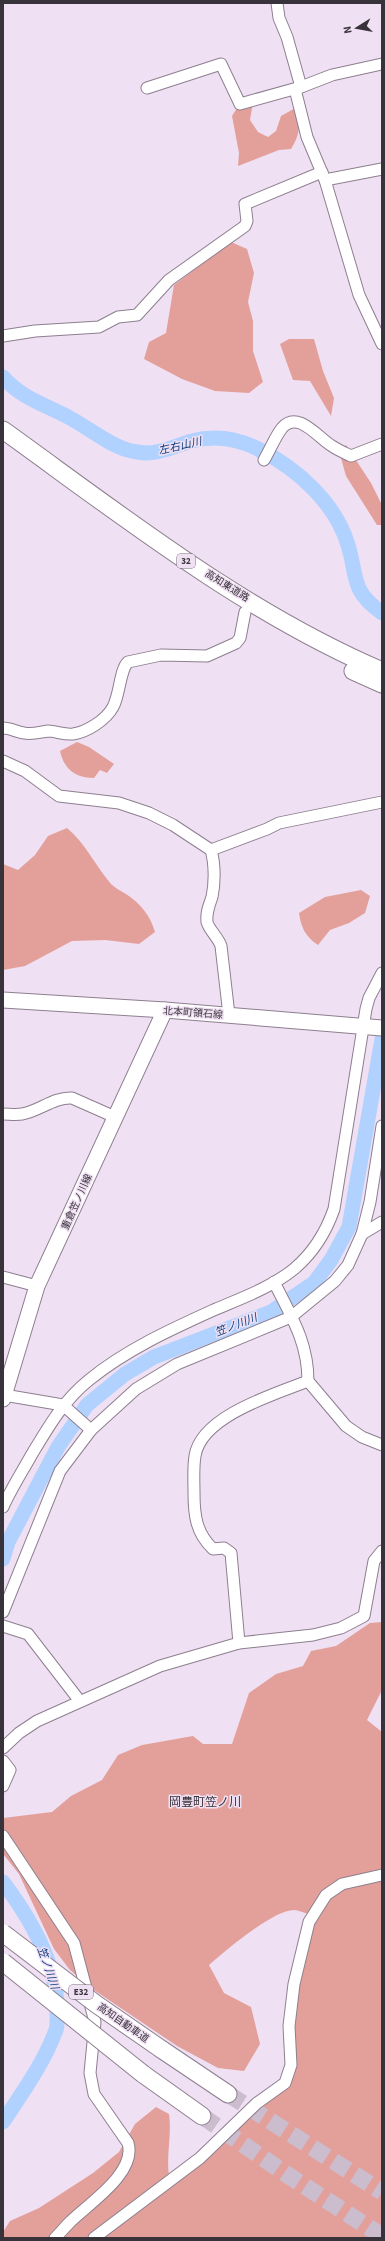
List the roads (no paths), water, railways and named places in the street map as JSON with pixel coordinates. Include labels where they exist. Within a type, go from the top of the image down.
[{"type":"highway","name":"高知東道路","points":[[3,430],[185,560],[276,617],[346,655],[382,671]]},
{"type":"highway","name":"高知東道路","points":[[3,444],[177,567],[245,612],[339,664],[382,684]]},
{"type":"highway","name":"高知自動車道","points":[[3,1933],[96,2004],[228,2094]]},
{"type":"highway","name":"E32","points":[[3,1962],[143,2074],[202,2116]]},
{"type":"main road","name":"北本町領石線","points":[[3,1000],[166,1010],[382,1028]]},
{"type":"main road","name":"重倉笠ノ川線","points":[[4,1397],[37,1286],[166,1010]]},
{"type":"street","points":[[277,3],[279,18],[287,37],[307,137],[323,176],[359,295],[382,344]]},
{"type":"street","points":[[147,88],[221,64],[240,104],[298,88],[332,75],[382,64]]},
{"type":"street","points":[[3,336],[35,331],[99,327],[118,317],[137,315],[168,280],[245,226],[247,221],[245,204],[323,176],[382,169]]},
{"type":"street","points":[[266,456],[282,429],[293,423],[302,424],[309,427],[331,446],[351,456],[382,444]]},
{"type":"street","points":[[3,728],[8,728],[24,734],[50,731],[73,734],[82,731],[106,716],[112,708],[122,680],[122,671],[128,662],[161,655],[207,656],[236,643],[240,638],[245,612]]},
{"type":"street","points":[[3,761],[25,771],[59,796],[119,803],[134,807],[173,825],[211,850],[214,867],[213,889],[207,911],[207,922],[218,938],[220,946],[229,1015]]},
{"type":"street","points":[[211,850],[260,832],[279,822],[382,802]]},
{"type":"street","points":[[3,1507],[51,1422],[89,1380],[110,1364],[179,1326],[275,1284],[294,1269],[312,1251],[328,1227],[334,1209],[369,998],[382,973]]},
{"type":"street","points":[[3,1114],[22,1114],[43,1104],[65,1098],[72,1098],[115,1117]]},
{"type":"street","points":[[3,1612],[60,1470],[90,1429],[136,1389],[177,1364],[289,1314],[335,1281],[348,1265],[362,1234],[370,1202],[382,1126]]},
{"type":"street","points":[[362,1234],[382,1222]]},
{"type":"street","points":[[3,1277],[37,1286]]},
{"type":"street","points":[[275,1284],[289,1314],[301,1334],[306,1354],[308,1381],[346,1426],[362,1437],[382,1445]]},
{"type":"street","points":[[240,1643],[230,1553],[224,1548],[213,1549],[206,1543],[196,1525],[194,1511],[195,1456],[205,1434],[220,1422],[256,1401],[308,1381]]},
{"type":"street","points":[[4,1397],[64,1406],[90,1429]]},
{"type":"street","points":[[3,1748],[19,1733],[37,1721],[79,1700],[160,1666],[240,1643],[313,1635],[341,1628],[364,1616],[374,1561],[382,1551]]},
{"type":"street","points":[[3,1626],[28,1634],[79,1700]]},
{"type":"street","points":[[3,1761],[10,1770],[3,1786]]},
{"type":"street","points":[[3,1836],[74,1943],[95,2022],[90,2072],[94,2094],[128,2143],[130,2150],[125,2163],[101,2197],[71,2220],[55,2238]]},
{"type":"street","points":[[94,2238],[200,2158],[257,2103],[285,2083],[291,2065],[288,2026],[294,1984],[309,1922],[326,1895],[342,1884],[382,1875]]},
{"type":"waterway","name":"左右山川","points":[[3,377],[26,396],[70,418],[113,444],[130,451],[152,453],[192,441],[218,438],[244,443],[274,458],[288,467],[314,489],[335,516],[348,545],[360,590],[372,605],[382,613]]},
{"type":"waterway","name":"笠ノ川川","points":[[3,1559],[8,1542],[58,1447],[87,1405],[125,1374],[154,1357],[271,1312],[314,1283],[331,1260],[349,1227],[382,1039]]},
{"type":"waterway","name":"笠ノ川川","points":[[3,1882],[23,1911],[47,1959],[53,1976],[56,1994],[57,2020],[56,2030],[45,2054],[32,2078],[3,2122]]},
{"type":"tunnel","points":[[228,2094],[382,2192]]},
{"type":"tunnel","points":[[202,2116],[286,2174],[382,2236]]},
{"type":"district","name":"岡豊町笠ノ川","points":[[205,1802]]}]
